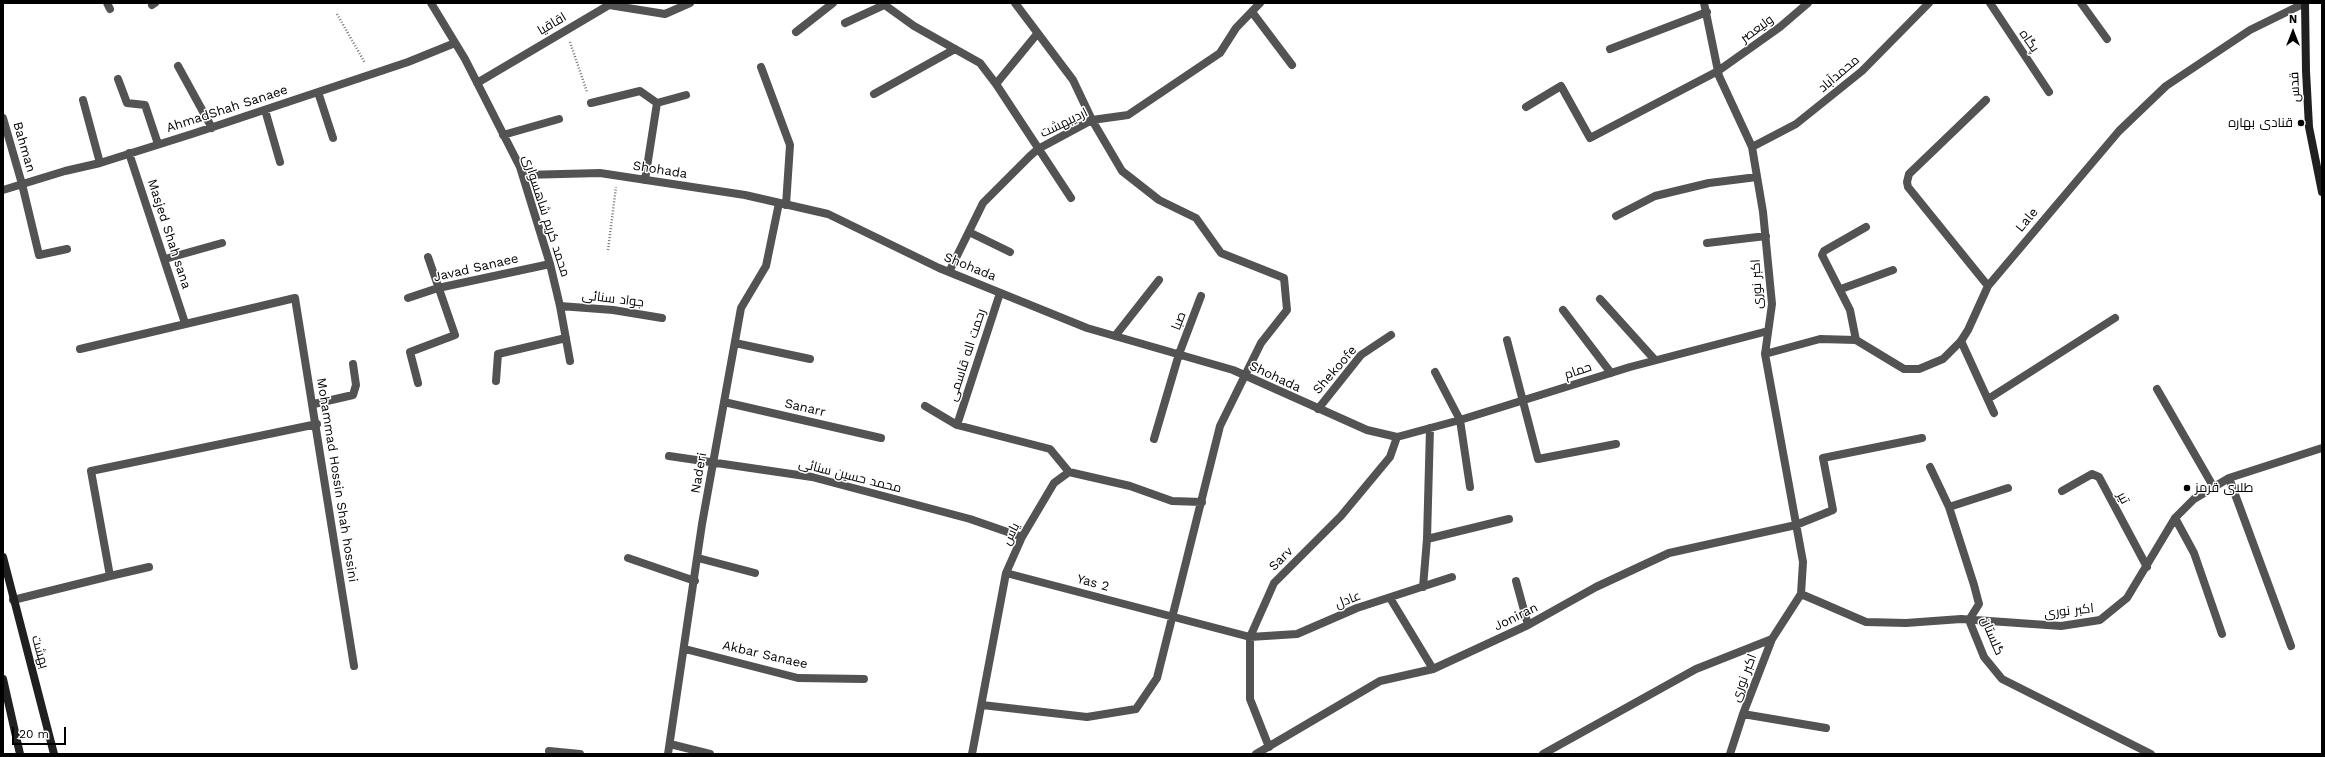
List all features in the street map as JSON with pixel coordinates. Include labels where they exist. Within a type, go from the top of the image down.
[{"type":"main road","name":"قدس","points":[[2305,3],[2309,127],[2322,192]]},
{"type":"main road","name":"بهشت","points":[[3,558],[54,754]]},
{"type":"main road","points":[[3,679],[20,754]]},
{"type":"street","name":"محمد کریم شاهسواری","points":[[431,3],[477,83],[522,175],[550,264],[560,306],[570,361]]},
{"type":"street","name":"اقاقیا","points":[[477,83],[608,5],[665,14],[690,3]]},
{"type":"street","points":[[796,32],[833,3]]},
{"type":"street","points":[[982,705],[1087,717],[1136,709],[1157,678],[1220,426],[1261,343],[1287,310],[1284,278],[1221,253],[1196,218],[1159,200],[1122,171],[1092,120],[1073,80],[1015,3]]},
{"type":"street","name":"اردیبهشت","points":[[950,272],[983,203],[1038,149],[1092,120],[1128,115],[1220,53],[1236,28],[1260,3]]},
{"type":"street","name":"اکبر نوری","points":[[1704,3],[1718,71],[1752,147],[1766,236],[1772,304],[1765,354],[1803,562],[1801,594],[1772,639],[1743,714],[1730,754]]},
{"type":"street","name":"ولیعصر","points":[[1526,107],[1561,86],[1590,138],[1718,71],[1780,27],[1808,3]]},
{"type":"street","name":"محمدآباد","points":[[1752,147],[1796,124],[1862,72],[1929,3]]},
{"type":"street","name":"پگاه","points":[[1990,3],[2049,92]]},
{"type":"street","points":[[2081,3],[2108,39]]},
{"type":"street","name":"Lale","points":[[1765,354],[1820,339],[1856,340],[1904,369],[1919,369],[1943,359],[1961,341],[1968,330],[1988,286],[2119,131],[2166,86],[2250,30],[2305,3]]},
{"type":"street","points":[[845,23],[883,4],[914,26],[980,63],[996,84],[1071,198]]},
{"type":"street","points":[[1252,12],[1292,64]]},
{"type":"street","points":[[1610,49],[1707,12]]},
{"type":"street","points":[[996,84],[1037,34]]},
{"type":"street","name":"AhmadShah Sanaee","points":[[3,190],[100,163],[212,128],[372,74],[455,43]]},
{"type":"street","points":[[874,94],[955,49]]},
{"type":"street","points":[[178,66],[212,128]]},
{"type":"street","name":"Naderi","points":[[668,754],[685,649],[694,581],[741,308],[766,266],[783,204],[790,145],[761,67]]},
{"type":"street","points":[[118,79],[127,103],[145,105],[158,144]]},
{"type":"street","points":[[591,103],[640,91],[657,102],[686,95]]},
{"type":"street","points":[[318,92],[333,138]]},
{"type":"street","points":[[83,100],[100,163]]},
{"type":"street","points":[[1986,100],[1910,174],[1907,182],[1908,187],[1988,286]]},
{"type":"street","points":[[645,180],[657,102]]},
{"type":"street","points":[[265,110],[280,162]]},
{"type":"street","name":"Bahman","points":[[3,118],[40,255],[67,249]]},
{"type":"street","points":[[503,134],[559,119]]},
{"type":"street","name":"Masjed Shah sana","points":[[129,153],[185,323]]},
{"type":"street","name":"Shohada","points":[[522,175],[600,172],[745,195],[828,214],[950,272],[1087,328],[1233,370],[1367,430],[1397,437]]},
{"type":"street","points":[[1616,216],[1654,196],[1709,183],[1757,177]]},
{"type":"street","points":[[1856,340],[1850,310],[1841,289],[1822,258],[1822,255],[1824,251],[1866,227]]},
{"type":"street","points":[[969,232],[1010,252]]},
{"type":"street","points":[[1707,243],[1766,236]]},
{"type":"street","points":[[165,259],[222,242]]},
{"type":"street","points":[[418,383],[410,352],[455,336],[428,257]]},
{"type":"street","name":"Javad Sanaee","points":[[408,298],[438,288],[550,264]]},
{"type":"street","points":[[1841,289],[1893,270]]},
{"type":"street","points":[[1115,336],[1159,280]]},
{"type":"street","name":"رحمت اله قاسمی","points":[[957,425],[1000,293]]},
{"type":"street","name":"صبا","points":[[1154,439],[1179,354],[1201,296]]},
{"type":"street","name":"Mohammad Hossin Shah hossini","points":[[185,323],[295,298],[314,404],[354,666]]},
{"type":"street","points":[[1600,299],[1655,360]]},
{"type":"street","name":"جواد سنائی","points":[[560,306],[613,310],[662,318]]},
{"type":"street","points":[[1563,310],[1611,373]]},
{"type":"street","points":[[1988,398],[2115,318]]},
{"type":"street","points":[[80,349],[185,323]]},
{"type":"street","name":"حمام","points":[[1397,437],[1460,420],[1655,360],[1768,331]]},
{"type":"street","name":"Shekoofe","points":[[1318,409],[1361,355],[1391,335]]},
{"type":"street","points":[[496,381],[498,354],[566,338]]},
{"type":"street","points":[[1507,340],[1524,400],[1538,459],[1616,444]]},
{"type":"street","points":[[1961,341],[1994,413]]},
{"type":"street","points":[[735,343],[810,359]]},
{"type":"street","points":[[314,404],[353,395],[356,385],[353,364]]},
{"type":"street","points":[[1435,372],[1460,420],[1470,487]]},
{"type":"street","points":[[2157,389],[2213,486]]},
{"type":"street","name":"Sanarr","points":[[724,402],[881,438]]},
{"type":"street","points":[[925,406],[957,425],[1050,449],[1069,472],[1130,486],[1172,501],[1202,502]]},
{"type":"street","points":[[110,576],[90,471],[317,424]]},
{"type":"street","points":[[1423,587],[1427,539],[1430,428]]},
{"type":"street","name":"Sarv","points":[[1269,747],[1250,699],[1250,637],[1274,583],[1341,516],[1390,457],[1397,437]]},
{"type":"street","name":"Joniran","points":[[1256,754],[1348,698],[1380,682],[1433,669],[1528,625],[1596,587],[1669,553],[1796,525],[1833,510],[1824,458],[1922,438]]},
{"type":"street","name":"اکبر نوری","points":[[1801,594],[1866,622],[1906,623],[1969,620],[2040,626],[2060,626],[2100,620],[2127,598],[2147,567],[2175,518],[2194,499],[2213,486],[2229,478],[2322,448]]},
{"type":"street","name":"محمد حسین سنائی","points":[[669,456],[812,477],[970,519],[1022,537]]},
{"type":"street","name":"گلستان","points":[[1930,467],[1949,507],[1979,604],[1969,620],[1984,657],[2002,679],[2152,754]]},
{"type":"street","name":"یاس","points":[[972,754],[1006,573],[1022,537],[1054,483],[1069,472]]},
{"type":"street","name":"تیر","points":[[2062,490],[2092,474],[2099,477],[2147,567]]},
{"type":"street","points":[[2229,478],[2291,646]]},
{"type":"street","points":[[1949,507],[2008,488]]},
{"type":"street","points":[[2175,518],[2194,553],[2222,634]]},
{"type":"street","points":[[1427,539],[1509,520]]},
{"type":"street","points":[[628,558],[694,581]]},
{"type":"street","points":[[698,558],[755,573]]},
{"type":"street","points":[[13,600],[150,567]]},
{"type":"street","name":"Yas 2","points":[[1006,573],[1250,637]]},
{"type":"street","name":"عادل","points":[[1250,637],[1297,634],[1357,608],[1452,577]]},
{"type":"street","points":[[1516,581],[1528,625]]},
{"type":"street","points":[[1390,598],[1433,669]]},
{"type":"street","points":[[1543,754],[1696,669],[1772,639]]},
{"type":"street","name":"Akbar Sanaee","points":[[685,649],[798,678],[864,679]]},
{"type":"street","points":[[1743,714],[1826,728]]},
{"type":"street","points":[[670,744],[710,754]]},
{"type":"street","points":[[549,751],[580,754]]},
{"type":"path","points":[[336,14],[372,74]]},
{"type":"path","points":[[566,30],[591,103]]},
{"type":"path","points":[[608,250],[618,176]]},
{"type":"place","name":"قنادی بهاره","points":[[2301,123]]},
{"type":"place","name":"طلای قرمز","points":[[2187,488]]}]
